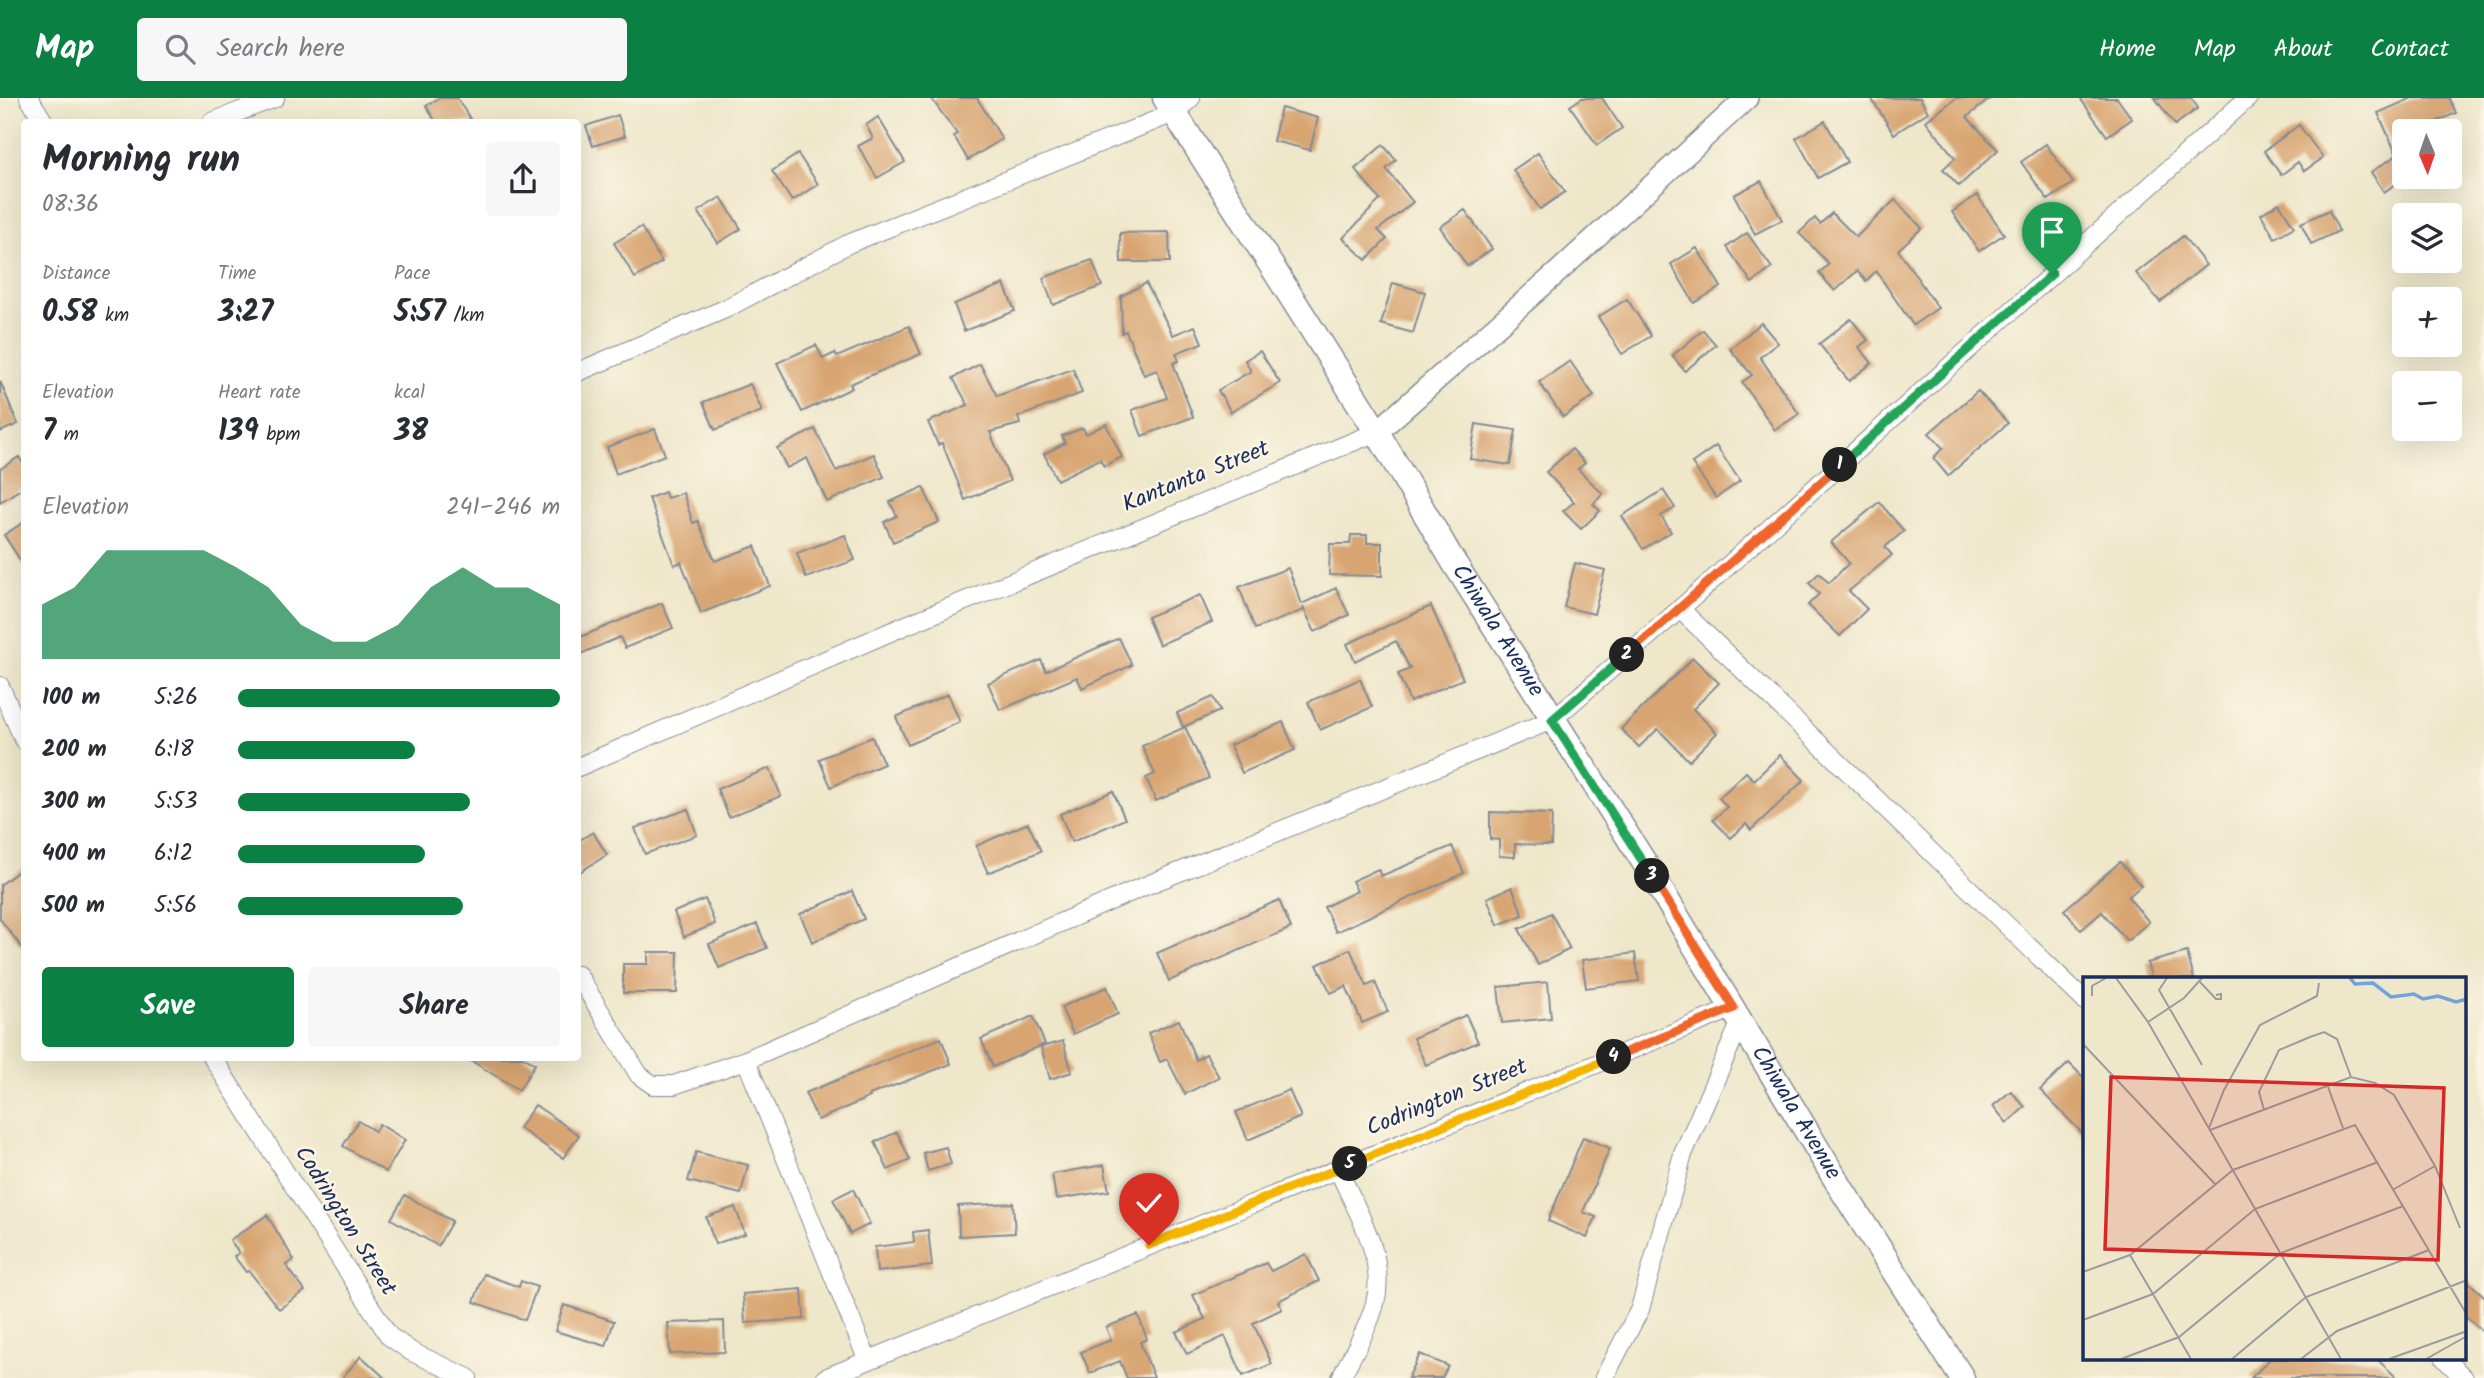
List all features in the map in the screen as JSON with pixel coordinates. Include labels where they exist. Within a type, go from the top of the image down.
[{"type":"main road","name":"Chiwala Avenue","points":[[1177,103],[1552,720],[1737,1014],[1844,1193],[1962,1378]]},
{"type":"street","points":[[29,98],[42,119]]},
{"type":"street","points":[[220,119],[275,98]]},
{"type":"street","name":"Kantanta Street","points":[[581,767],[904,626],[1377,432],[1746,98]]},
{"type":"street","points":[[581,980],[639,1075],[653,1085],[674,1085],[746,1060],[1140,888],[1552,720],[1680,609],[2248,98]]},
{"type":"street","points":[[581,371],[726,309],[848,244],[1177,103]]},
{"type":"street","points":[[1680,609],[2083,999]]},
{"type":"street","points":[[0,686],[21,733]]},
{"type":"street","points":[[1604,1378],[1640,1309],[1683,1154],[1737,1014]]},
{"type":"street","name":"Codrington Street","points":[[825,1378],[1338,1169],[1737,1014]]},
{"type":"street","points":[[746,1060],[867,1359]]},
{"type":"street","name":"Codrington Street","points":[[215,1061],[389,1336],[412,1352],[468,1378]]},
{"type":"street","points":[[1338,1169],[1371,1245],[1377,1271],[1375,1303],[1341,1378]]},
{"type":"street","points":[[2446,1360],[2464,1378]]},
{"type":"building","points":[[439,98],[457,98],[470,119],[434,119],[426,106]]},
{"type":"building","points":[[931,98],[977,98],[1002,139],[968,160],[954,136],[957,134]]},
{"type":"building","points":[[1582,98],[1602,98],[1622,128],[1597,145],[1570,106]]},
{"type":"building","points":[[1871,98],[1920,98],[1928,112],[1894,134]]},
{"type":"building","points":[[1956,98],[1991,98],[1967,117],[1998,150],[1959,186],[1943,169],[1955,158],[1926,121]]},
{"type":"building","points":[[2080,98],[2117,98],[2132,119],[2107,136]]},
{"type":"building","points":[[2155,98],[2191,98],[2198,108],[2175,125]]},
{"type":"building","points":[[2412,98],[2449,98],[2456,113],[2443,119],[2392,119],[2392,144],[2378,113]]},
{"type":"building","points":[[1281,108],[1318,118],[1310,150],[1273,141]]},
{"type":"building","points":[[618,115],[625,136],[593,146],[586,126]]},
{"type":"building","points":[[878,117],[905,162],[877,178],[858,146],[873,138],[866,125]]},
{"type":"building","points":[[1825,121],[1847,162],[1818,178],[1796,138]]},
{"type":"building","points":[[2299,125],[2323,158],[2304,171],[2298,162],[2281,175],[2264,151]]},
{"type":"building","points":[[2046,144],[2073,183],[2048,200],[2021,162]]},
{"type":"building","points":[[1383,145],[1396,160],[1386,169],[1413,202],[1378,230],[1387,239],[1366,260],[1343,238],[1380,200],[1355,169]]},
{"type":"building","points":[[1538,153],[1565,192],[1540,209],[1513,170]]},
{"type":"building","points":[[798,154],[818,184],[792,201],[772,171]]},
{"type":"building","points":[[2392,158],[2392,186],[2384,192],[2371,172]]},
{"type":"building","points":[[1761,181],[1782,220],[1755,234],[1734,195]]},
{"type":"building","points":[[1977,195],[2004,234],[1979,251],[1952,212]]},
{"type":"building","points":[[721,197],[741,229],[718,243],[698,211]]},
{"type":"building","points":[[1895,200],[1922,228],[1898,250],[1938,308],[1913,325],[1876,271],[1866,281],[1857,271],[1835,291],[1819,273],[1829,264],[1799,233],[1815,218],[1820,224],[1832,213],[1856,237]]},
{"type":"building","points":[[2279,203],[2294,227],[2275,238],[2261,214]]},
{"type":"building","points":[[1465,210],[1492,249],[1467,266],[1440,227]]},
{"type":"building","points":[[2329,210],[2339,231],[2311,244],[2301,223]]},
{"type":"building","points":[[641,227],[662,262],[635,278],[614,243]]},
{"type":"building","points":[[1169,232],[1170,262],[1121,262],[1120,233]]},
{"type":"building","points":[[1747,233],[1772,268],[1752,283],[1727,247]]},
{"type":"building","points":[[2183,236],[2206,265],[2160,302],[2136,273]]},
{"type":"building","points":[[1697,248],[1721,287],[1694,303],[1671,264]]},
{"type":"building","points":[[1092,260],[1102,286],[1053,305],[1043,278]]},
{"type":"building","points":[[1146,283],[1173,335],[1195,326],[1202,343],[1176,353],[1179,361],[1173,363],[1193,417],[1142,436],[1132,410],[1167,398],[1157,370],[1144,375],[1126,331],[1122,333],[1121,296]]},
{"type":"building","points":[[1393,283],[1425,292],[1413,333],[1381,324]]},
{"type":"building","points":[[1004,284],[1015,311],[964,331],[954,304]]},
{"type":"building","points":[[1627,299],[1651,336],[1622,354],[1598,317]]},
{"type":"building","points":[[1851,319],[1868,340],[1859,347],[1872,363],[1849,381],[1819,344]]},
{"type":"building","points":[[1761,323],[1778,343],[1760,357],[1799,414],[1775,430],[1742,382],[1752,375],[1730,349]]},
{"type":"building","points":[[909,326],[921,354],[850,384],[852,388],[802,412],[777,363],[816,345],[823,359],[835,353],[837,357]]},
{"type":"building","points":[[1703,330],[1716,345],[1685,371],[1672,356]]},
{"type":"building","points":[[1260,351],[1280,383],[1231,412],[1218,390],[1251,371],[1245,360]]},
{"type":"building","points":[[1570,361],[1594,396],[1563,417],[1539,382]]},
{"type":"building","points":[[980,364],[997,396],[1073,369],[1082,393],[1018,417],[1020,424],[990,432],[1010,481],[965,500],[942,443],[938,445],[928,422],[968,405],[953,378]]},
{"type":"building","points":[[0,381],[18,424],[0,432]]},
{"type":"building","points":[[750,384],[762,411],[715,430],[703,402]]},
{"type":"building","points":[[1978,391],[2008,423],[1948,476],[1933,458],[1943,448],[1929,433]]},
{"type":"building","points":[[1106,424],[1122,457],[1104,466],[1100,459],[1057,480],[1044,454],[1065,443],[1062,436],[1083,428],[1086,434]]},
{"type":"building","points":[[1476,424],[1516,430],[1510,465],[1470,459]]},
{"type":"building","points":[[655,429],[665,455],[616,474],[607,447]]},
{"type":"building","points":[[815,429],[836,471],[874,454],[884,477],[827,502],[807,458],[787,468],[777,448]]},
{"type":"building","points":[[1716,446],[1740,481],[1716,498],[1692,463]]},
{"type":"building","points":[[1572,449],[1585,463],[1578,469],[1603,494],[1593,504],[1600,511],[1581,529],[1563,511],[1574,502],[1546,472]]},
{"type":"building","points":[[19,457],[21,460],[21,489],[0,502],[0,469]]},
{"type":"building","points":[[923,487],[939,522],[893,542],[884,522],[897,516],[890,502]]},
{"type":"building","points":[[1663,490],[1675,508],[1661,516],[1671,532],[1643,549],[1622,516]]},
{"type":"building","points":[[665,492],[667,498],[683,493],[693,523],[698,521],[715,561],[755,546],[770,586],[701,613],[681,562],[674,565],[649,498]]},
{"type":"building","points":[[1879,502],[1904,531],[1885,547],[1892,555],[1849,591],[1867,609],[1840,636],[1808,605],[1819,594],[1809,583],[1819,573],[1829,583],[1849,563],[1831,542]]},
{"type":"building","points":[[21,524],[21,561],[4,535]]},
{"type":"building","points":[[845,535],[855,560],[806,578],[797,553]]},
{"type":"building","points":[[1351,535],[1367,535],[1367,543],[1382,543],[1382,576],[1329,575],[1330,544],[1350,544]]},
{"type":"building","points":[[1575,563],[1605,570],[1594,614],[1564,607]]},
{"type":"building","points":[[1288,568],[1302,604],[1336,588],[1349,615],[1315,632],[1303,607],[1304,610],[1255,629],[1239,587]]},
{"type":"building","points":[[1200,595],[1212,622],[1159,645],[1147,617]]},
{"type":"building","points":[[662,603],[673,628],[625,648],[620,637],[581,654],[581,637]]},
{"type":"building","points":[[1431,606],[1463,679],[1410,702],[1398,674],[1410,669],[1396,641],[1355,661],[1347,644]]},
{"type":"building","points":[[1119,638],[1132,665],[1082,688],[1077,677],[1000,710],[988,683],[1041,660],[1046,671]]},
{"type":"building","points":[[1693,658],[1719,683],[1693,709],[1717,733],[1689,761],[1658,729],[1639,747],[1621,729]]},
{"type":"building","points":[[1360,679],[1372,707],[1320,730],[1308,702]]},
{"type":"building","points":[[948,694],[960,722],[908,745],[896,717]]},
{"type":"building","points":[[1213,697],[1220,711],[1183,727],[1177,713]]},
{"type":"building","points":[[1283,722],[1295,750],[1242,773],[1230,745]]},
{"type":"building","points":[[1185,727],[1209,778],[1156,801],[1146,778],[1155,774],[1142,746]]},
{"type":"building","points":[[872,737],[884,764],[831,787],[819,759]]},
{"type":"building","points":[[1780,755],[1804,780],[1751,830],[1746,824],[1731,838],[1713,820],[1727,807],[1719,798],[1746,772],[1754,780]]},
{"type":"building","points":[[770,768],[781,796],[729,817],[717,789]]},
{"type":"building","points":[[1113,791],[1125,819],[1072,842],[1060,814]]},
{"type":"building","points":[[688,809],[697,835],[645,854],[635,828]]},
{"type":"building","points":[[1490,812],[1552,814],[1551,845],[1515,844],[1515,857],[1499,856],[1499,840],[1490,839]]},
{"type":"building","points":[[1028,823],[1041,851],[988,873],[976,846]]},
{"type":"building","points":[[593,832],[607,855],[581,871],[581,839]]},
{"type":"building","points":[[1452,846],[1464,873],[1336,932],[1324,907],[1357,891],[1352,881],[1378,869],[1381,876]]},
{"type":"building","points":[[2120,862],[2141,886],[2128,897],[2149,922],[2127,941],[2102,912],[2081,930],[2064,910]]},
{"type":"building","points":[[21,869],[21,946],[0,919],[0,885]]},
{"type":"building","points":[[1512,887],[1523,915],[1498,925],[1487,898]]},
{"type":"building","points":[[852,891],[864,919],[812,942],[800,914]]},
{"type":"building","points":[[705,899],[715,924],[684,937],[674,912]]},
{"type":"building","points":[[1279,900],[1291,928],[1169,981],[1157,953]]},
{"type":"building","points":[[1551,913],[1570,949],[1538,965],[1519,929]]},
{"type":"building","points":[[757,924],[767,948],[719,968],[709,944]]},
{"type":"building","points":[[1350,949],[1367,986],[1375,982],[1388,1012],[1362,1023],[1346,986],[1331,993],[1317,965]]},
{"type":"building","points":[[648,952],[678,952],[677,993],[623,993],[623,964],[648,964]]},
{"type":"building","points":[[2187,952],[2193,977],[2151,977],[2147,963]]},
{"type":"building","points":[[1635,953],[1639,981],[1586,988],[1582,960]]},
{"type":"building","points":[[1548,982],[1551,1018],[1502,1023],[1498,987]]},
{"type":"building","points":[[1107,987],[1118,1014],[1073,1034],[1061,1007]]},
{"type":"building","points":[[1466,1015],[1478,1042],[1426,1065],[1413,1038]]},
{"type":"building","points":[[1033,1016],[1045,1044],[993,1067],[981,1039]]},
{"type":"building","points":[[1179,1020],[1196,1060],[1206,1054],[1219,1077],[1185,1094],[1167,1059],[1160,1062],[1148,1033]]},
{"type":"building","points":[[941,1038],[951,1064],[869,1095],[870,1097],[818,1120],[805,1093]]},
{"type":"building","points":[[1063,1041],[1072,1072],[1050,1079],[1041,1047]]},
{"type":"building","points":[[472,1061],[530,1061],[535,1064],[519,1090]]},
{"type":"building","points":[[2069,1063],[2083,1077],[2083,1134],[2040,1090]]},
{"type":"building","points":[[1289,1090],[1301,1117],[1248,1140],[1236,1112]]},
{"type":"building","points":[[2011,1091],[2025,1107],[2007,1123],[1993,1106]]},
{"type":"building","points":[[535,1105],[579,1135],[563,1158],[519,1128]]},
{"type":"building","points":[[358,1121],[375,1131],[379,1124],[405,1140],[386,1172],[343,1146]]},
{"type":"building","points":[[897,1132],[910,1160],[888,1170],[875,1142]]},
{"type":"building","points":[[1583,1137],[1610,1148],[1583,1212],[1596,1217],[1587,1238],[1548,1221]]},
{"type":"building","points":[[946,1147],[951,1164],[928,1171],[923,1153]]},
{"type":"building","points":[[696,1152],[748,1165],[741,1194],[688,1181]]},
{"type":"building","points":[[1104,1165],[1109,1191],[1056,1199],[1052,1174]]},
{"type":"building","points":[[853,1189],[870,1224],[850,1234],[833,1199]]},
{"type":"building","points":[[405,1195],[452,1221],[438,1246],[391,1219]]},
{"type":"building","points":[[1013,1203],[1015,1233],[959,1236],[958,1206]]},
{"type":"building","points":[[735,1207],[745,1234],[715,1244],[706,1217]]},
{"type":"building","points":[[267,1215],[294,1260],[286,1265],[305,1291],[279,1309],[234,1256],[239,1253],[230,1240]]},
{"type":"building","points":[[928,1230],[932,1266],[877,1272],[875,1247],[914,1242],[913,1232]]},
{"type":"building","points":[[1306,1254],[1319,1281],[1278,1301],[1282,1309],[1253,1323],[1272,1364],[1243,1376],[1225,1336],[1187,1354],[1176,1332],[1205,1319],[1193,1295],[1266,1263],[1271,1271]]},
{"type":"building","points":[[484,1274],[519,1287],[521,1281],[537,1287],[525,1320],[474,1302]]},
{"type":"building","points":[[2466,1280],[2484,1296],[2484,1333],[2466,1317]]},
{"type":"building","points":[[802,1289],[804,1319],[745,1323],[743,1294]]},
{"type":"building","points":[[564,1305],[614,1321],[606,1346],[555,1331]]},
{"type":"building","points":[[1138,1315],[1147,1339],[1140,1342],[1154,1378],[1127,1378],[1120,1361],[1090,1373],[1081,1352],[1111,1340],[1106,1327]]},
{"type":"building","points":[[724,1321],[725,1352],[670,1354],[668,1323]]},
{"type":"building","points":[[1420,1354],[1448,1366],[1442,1378],[1408,1378]]},
{"type":"building","points":[[361,1356],[385,1378],[342,1378]]},
{"type":"building","points":[[2269,1360],[2378,1360],[2397,1378],[2251,1378]]},
{"type":"route","points":[[1149,1245],[1734,1008],[1552,720],[1680,609],[2052,274]]}]
